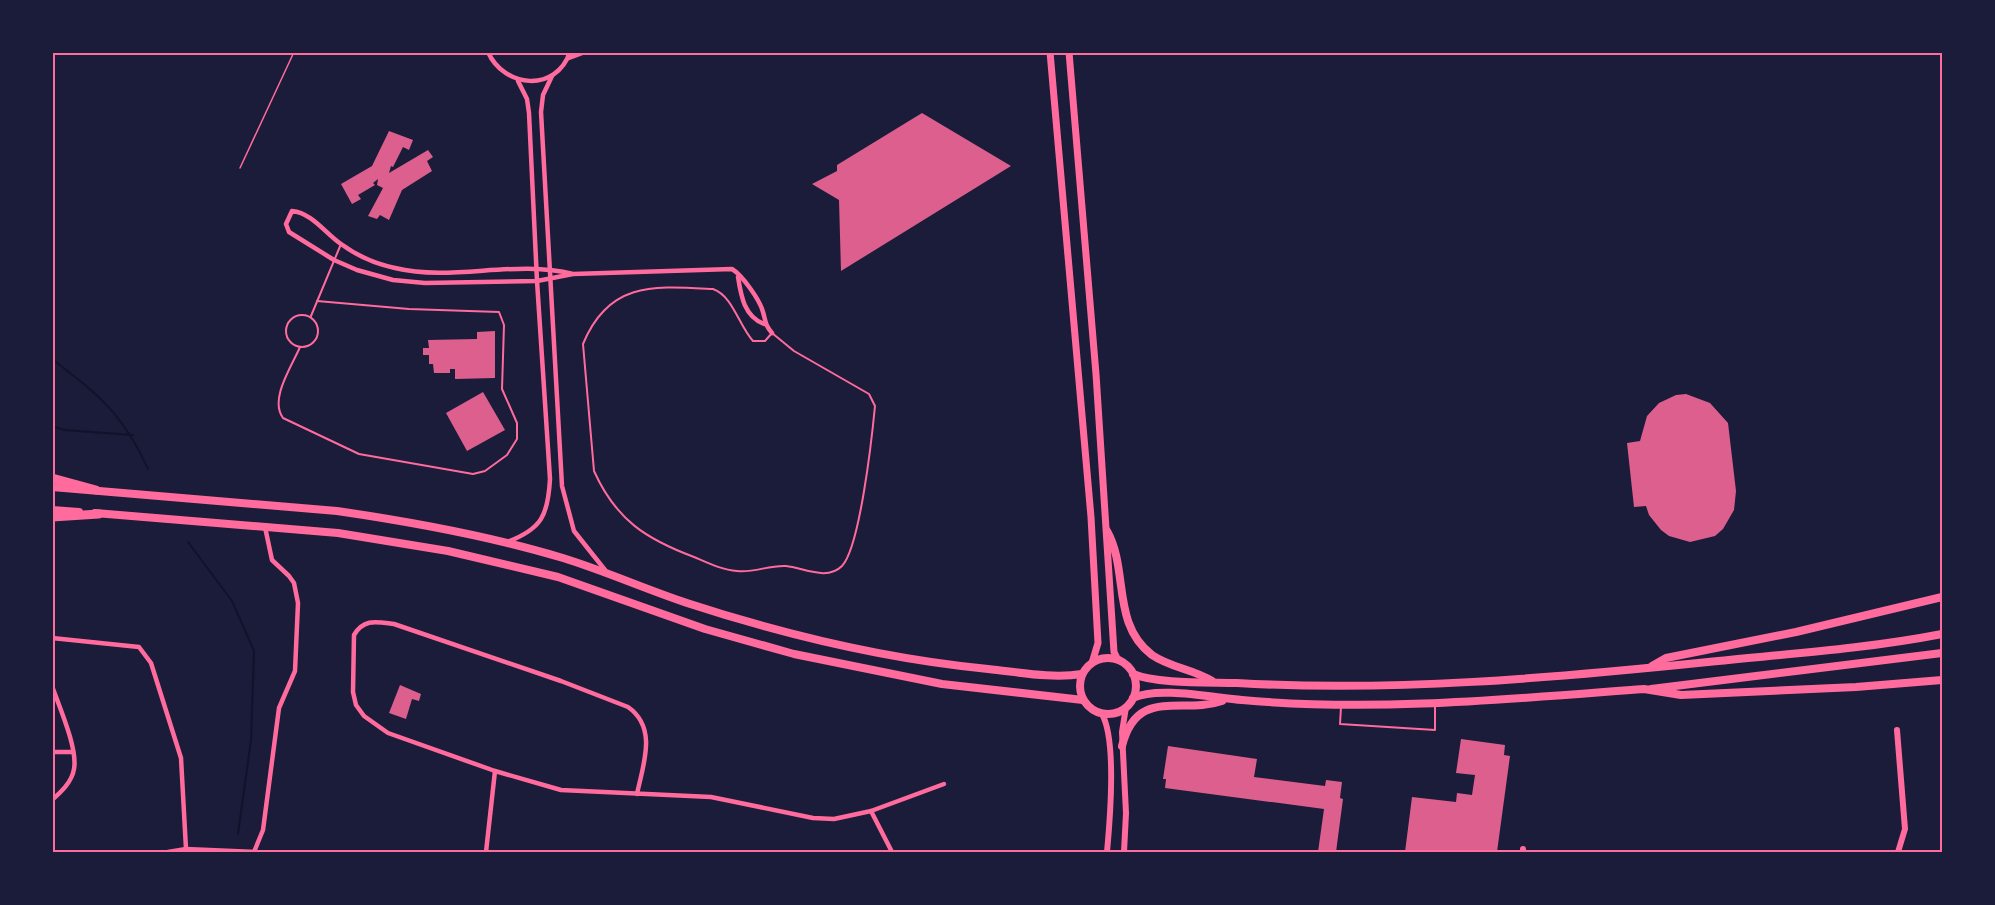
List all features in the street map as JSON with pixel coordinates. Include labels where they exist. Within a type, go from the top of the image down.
[{"type":"highway","points":[[52,478],[96,490]]},
{"type":"highway","points":[[52,487],[337,511],[505,543],[608,574],[709,610],[853,648],[944,664],[1062,676],[1082,674]]},
{"type":"highway","points":[[52,510],[373,538],[503,562],[558,577],[705,629],[794,654],[942,684],[1083,700]]},
{"type":"highway","points":[[52,517],[99,514]]},
{"type":"highway","points":[[1107,531],[1113,541],[1124,607],[1136,638],[1159,660],[1215,682]]},
{"type":"highway","points":[[1649,668],[1666,658],[1796,632],[1942,597]]},
{"type":"highway","points":[[1133,674],[1215,682],[1341,687],[1444,683],[1649,668],[1886,643],[1942,634]]},
{"type":"highway","points":[[1134,698],[1156,693],[1341,704],[1435,702],[1644,689],[1942,653]]},
{"type":"highway","points":[[1102,658],[1118,660],[1133,674],[1136,684],[1134,698],[1126,707],[1113,714],[1102,714],[1091,709],[1083,700],[1080,689],[1082,674],[1092,663],[1102,658]]},
{"type":"highway","points":[[1644,689],[1681,694],[1906,685],[1942,680]]},
{"type":"highway","points":[[1122,746],[1134,721],[1149,709],[1170,704],[1203,705],[1228,699]]},
{"type":"main road","points":[[1050,52],[1091,517],[1098,643],[1092,663]]},
{"type":"main road","points":[[1069,52],[1107,531],[1114,652],[1118,660]]},
{"type":"street","points":[[488,52],[495,66],[505,75],[518,81],[530,82],[552,76]]},
{"type":"street","points":[[585,52],[569,55],[552,76],[543,95],[541,112],[548,268],[563,496],[578,538],[608,574]]},
{"type":"street","points":[[505,543],[535,528],[546,510],[549,496],[530,113],[527,99],[518,81]]},
{"type":"street","points":[[573,274],[548,268],[424,272],[395,268],[369,260],[341,244],[303,212],[292,211],[286,224],[289,232],[334,260],[393,280],[425,284],[537,281],[573,274],[732,269],[755,294],[763,312],[764,324]]},
{"type":"street","points":[[738,274],[741,296],[749,313],[754,320],[764,324],[772,333]]},
{"type":"street","points":[[168,852],[186,849],[255,852],[262,830],[279,708],[295,671],[297,614],[294,583],[289,576],[274,565],[265,527]]},
{"type":"street","points":[[637,794],[646,752],[646,732],[636,713],[628,707],[561,681],[394,624],[372,621],[358,628],[354,635],[353,692],[356,705],[364,716],[388,733],[495,771],[561,790],[637,794],[711,797],[813,818],[834,819],[871,811],[945,783]]},
{"type":"street","points":[[52,638],[130,644],[144,651],[151,663],[181,758],[186,849]]},
{"type":"street","points":[[52,686],[73,752],[75,769],[68,783],[52,800]]},
{"type":"street","points":[[1124,852],[1126,813],[1122,722],[1126,707]]},
{"type":"street","points":[[1102,714],[1106,725],[1109,753],[1107,852]]},
{"type":"street","points":[[1897,730],[1905,829],[1899,852]]},
{"type":"street","points":[[52,752],[73,752]]},
{"type":"street","points":[[486,852],[495,771]]},
{"type":"street","points":[[871,811],[892,852]]},
{"type":"lane","points":[[310,316],[341,244]]},
{"type":"lane","points":[[713,289],[726,297],[753,341],[765,341],[772,333],[794,351],[869,394],[875,406],[868,469],[850,554],[840,569],[833,573],[785,566],[736,572],[657,543],[627,519],[599,482],[594,471],[583,344],[591,327],[612,302],[636,290],[713,289]]},
{"type":"lane","points":[[300,347],[279,397],[278,411],[283,417],[359,454],[473,474],[495,465],[507,455],[517,439],[517,423],[502,389],[504,325],[500,312],[409,309],[317,301]]},
{"type":"lane","points":[[297,315],[310,316],[317,323],[318,336],[311,345],[300,347],[287,338],[286,327],[297,315]]},
{"type":"lane","points":[[1341,704],[1340,724],[1435,730],[1435,702]]},
{"type":"path","points":[[240,168],[294,52]]},
{"type":"building","points":[[922,113],[1011,166],[841,271],[839,200],[812,184],[837,171],[837,165]]},
{"type":"building","points":[[389,131],[413,140],[409,150],[403,147],[389,173],[428,150],[433,157],[427,161],[432,171],[402,190],[389,220],[380,215],[377,219],[368,216],[383,188],[377,185],[378,179],[373,183],[375,185],[358,195],[361,199],[352,204],[341,184],[372,166]]},
{"type":"building","points":[[495,331],[495,378],[455,379],[455,369],[450,369],[450,373],[434,373],[433,364],[429,364],[429,355],[423,355],[423,348],[429,348],[428,340],[477,339],[477,332]]},
{"type":"building","points":[[483,392],[505,430],[467,451],[446,413]]},
{"type":"building","points":[[1686,394],[1710,403],[1728,423],[1736,491],[1734,510],[1723,529],[1715,536],[1690,542],[1669,536],[1661,530],[1649,515],[1646,506],[1634,507],[1627,443],[1640,441],[1647,416],[1659,403],[1676,395]]},
{"type":"building","points":[[400,685],[421,694],[419,701],[412,699],[406,719],[389,713]]},
{"type":"building","points":[[1461,739],[1505,745],[1504,755],[1510,756],[1497,852],[1405,852],[1412,797],[1456,802],[1457,793],[1472,795],[1475,775],[1456,773]]},
{"type":"building","points":[[1168,746],[1257,759],[1254,777],[1325,786],[1326,780],[1342,782],[1340,798],[1343,799],[1336,852],[1318,852],[1324,809],[1165,788],[1166,779],[1163,779]]},
{"type":"waterway","points":[[52,359],[108,407],[129,434],[148,469]]},
{"type":"waterway","points":[[52,426],[64,430],[133,435]]},
{"type":"waterway","points":[[188,542],[232,601],[254,651],[251,740],[238,834]]}]
